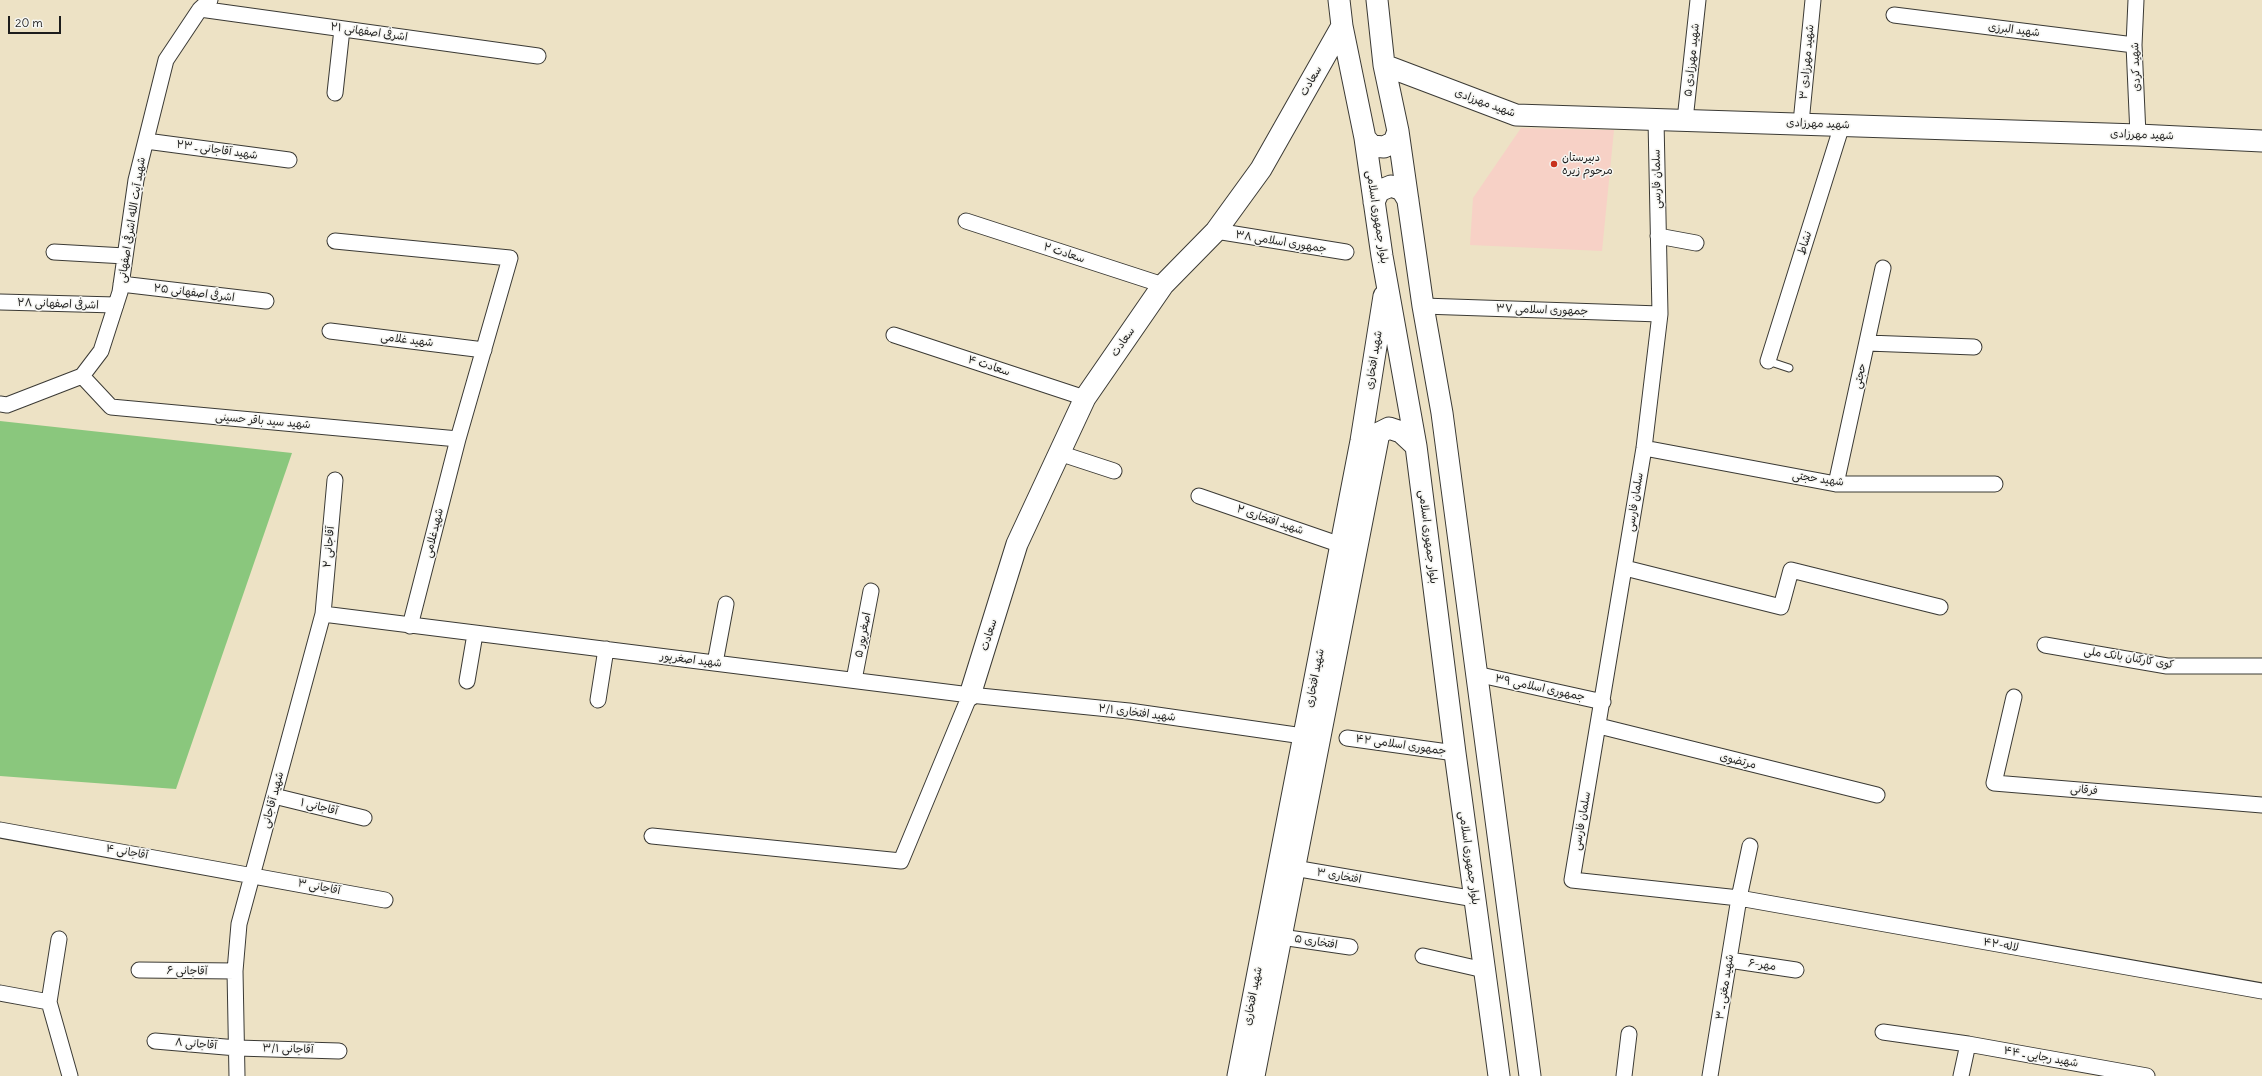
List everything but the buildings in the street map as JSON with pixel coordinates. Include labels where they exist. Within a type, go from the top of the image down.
[{"type":"street","name":"بلوار جمهوری اسلامی","points":[[1339,0],[1342,26],[1365,138],[1374,202],[1416,446],[1455,753],[1499,1076]]},
{"type":"street","points":[[1377,0],[1384,65],[1398,131],[1423,306],[1442,412],[1530,1076]]},
{"type":"street","name":"شهید مهرزادی ۵","points":[[1685,120],[1698,0]]},
{"type":"street","name":"شهید مهرزادی ۳","points":[[1801,124],[1813,0]]},
{"type":"street","name":"شهید کردی","points":[[2136,0],[2134,45],[2138,135]]},
{"type":"street","name":"اشرفی اصفهانی ۲۱","points":[[205,4],[342,29],[538,56]]},
{"type":"street","name":"شهید آیت الله اشرفی اصفهانی","points":[[82,376],[100,351],[116,305],[121,284],[136,180],[166,60],[205,4]]},
{"type":"street","name":"شهید البرزی","points":[[1894,15],[2134,45]]},
{"type":"street","name":"سعادت","points":[[970,694],[1017,544],[1085,398],[1163,285],[1216,231],[1261,169],[1342,26]]},
{"type":"street","points":[[336,93],[342,29]]},
{"type":"street","name":"شهید مهرزادی","points":[[1384,65],[1516,115],[2138,135],[2262,141]]},
{"type":"street","name":"سلمان فارسی","points":[[1572,880],[1603,702],[1644,448],[1660,314],[1656,120]]},
{"type":"street","name":"نشاط","points":[[1768,361],[1842,125]]},
{"type":"street","points":[[1365,138],[1372,146],[1384,147],[1394,142],[1398,131]]},
{"type":"street","name":"شهید آقاجانی ـ ۲۳","points":[[146,141],[289,160]]},
{"type":"street","points":[[1374,202],[1380,191],[1391,186],[1402,190],[1408,200]]},
{"type":"street","name":"سعادت ۲","points":[[966,221],[1163,285]]},
{"type":"street","name":"جمهوری اسلامی ۳۸","points":[[1216,231],[1346,252]]},
{"type":"street","points":[[1658,236],[1696,243]]},
{"type":"street","name":"شهیدغلامی","points":[[335,241],[510,258],[458,439],[410,626]]},
{"type":"street","points":[[54,252],[125,256]]},
{"type":"street","name":"حجتی","points":[[1836,484],[1883,268]]},
{"type":"street","name":"شهید افتخاری","points":[[1238,1076],[1341,545],[1368,447],[1387,280]]},
{"type":"street","name":"اشرفی اصفهانی ۲۵","points":[[121,284],[266,301]]},
{"type":"street","name":"اشرفی اصفهانی ۲۸","points":[[0,302],[116,305]]},
{"type":"street","name":"جمهوری اسلامی ۳۷","points":[[1423,306],[1660,314]]},
{"type":"street","name":"شهید غلامی","points":[[330,331],[484,350]]},
{"type":"street","name":"سعادت ۴","points":[[894,335],[1085,398]]},
{"type":"street","points":[[1867,343],[1974,347]]},
{"type":"street","points":[[0,404],[7,405],[82,376]]},
{"type":"street","name":"شهید سید باقر حسینی","points":[[82,376],[111,407],[458,439]]},
{"type":"street","points":[[1254,1076],[1294,868],[1368,447],[1379,433],[1390,428],[1401,432],[1416,446]]},
{"type":"street","name":"شهید حجتی","points":[[1644,448],[1836,484],[1995,484]]},
{"type":"street","points":[[1059,453],[1114,471]]},
{"type":"street","name":"آقاجانی ۲","points":[[323,614],[335,480]]},
{"type":"street","name":"شهید افتخاری ۲","points":[[1199,496],[1341,545]]},
{"type":"street","points":[[1625,568],[1781,607],[1791,570],[1940,607]]},
{"type":"street","name":"اصغرپور ۵","points":[[854,680],[872,591]]},
{"type":"street","points":[[715,663],[726,604]]},
{"type":"street","points":[[323,614],[410,626]]},
{"type":"street","name":"شهید آقاجانی","points":[[237,1076],[235,971],[239,924],[323,614]]},
{"type":"street","name":"شهید اصغرپور","points":[[410,626],[970,694]]},
{"type":"street","points":[[467,681],[475,634]]},
{"type":"street","name":"کوی کارکنان بانک ملی","points":[[2045,644],[2167,666],[2262,666]]},
{"type":"street","points":[[598,700],[606,649]]},
{"type":"street","name":"جمهوری اسلامی ۳۹","points":[[1476,674],[1603,702]]},
{"type":"street","points":[[652,836],[901,861],[970,694]]},
{"type":"street","name":"شهید افتخاری ۲/۱","points":[[970,694],[1129,711],[1304,736]]},
{"type":"street","name":"فرقانی","points":[[2014,697],[1994,783],[2262,805]]},
{"type":"street","name":"مرتضوی","points":[[1599,726],[1877,795]]},
{"type":"street","name":"جمهوری اسلامی ۴۲","points":[[1347,738],[1455,753]]},
{"type":"street","name":"آقاجانی ۱","points":[[274,796],[364,818]]},
{"type":"street","name":"آقاجانی ۴","points":[[0,830],[253,875]]},
{"type":"street","name":"شهید مغنی ـ ۳","points":[[1710,1076],[1739,898],[1750,846]]},
{"type":"street","name":"افتخاری ۳","points":[[1294,868],[1475,899]]},
{"type":"street","name":"آقاجانی ۳","points":[[253,875],[385,900]]},
{"type":"street","name":"لاله-۴۲","points":[[1572,880],[1739,898],[2262,991]]},
{"type":"street","name":"افتخاری ۵","points":[[1281,937],[1350,947]]},
{"type":"street","points":[[59,940],[49,1002],[70,1076]]},
{"type":"street","points":[[1423,956],[1484,970]]},
{"type":"street","name":"مهر-۶","points":[[1729,960],[1796,970]]},
{"type":"street","name":"آقاجانی ۶","points":[[139,970],[235,971]]},
{"type":"street","points":[[0,993],[49,1002]]},
{"type":"street","name":"شهید رجایی ـ ۴۴","points":[[1883,1032],[1968,1044],[2147,1076]]},
{"type":"street","points":[[1624,1076],[1629,1034]]},
{"type":"street","name":"آقاجانی ۸","points":[[155,1041],[237,1048]]},
{"type":"street","points":[[1961,1076],[1968,1044]]},
{"type":"street","name":"آقاجانی ۳/۱","points":[[237,1048],[339,1051]]},
{"type":"lane","points":[[1768,361],[1789,368]]},
{"type":"shaded area","name":"دبیرستان مرحوم زیره","points":[[1521,128],[1614,130],[1602,251],[1470,245],[1473,198]]},
{"type":"green space","points":[[0,421],[292,453],[176,789],[0,776]]},
{"type":"place","name":"دبیرستان مرحوم زیره","points":[[1554,164]]}]
